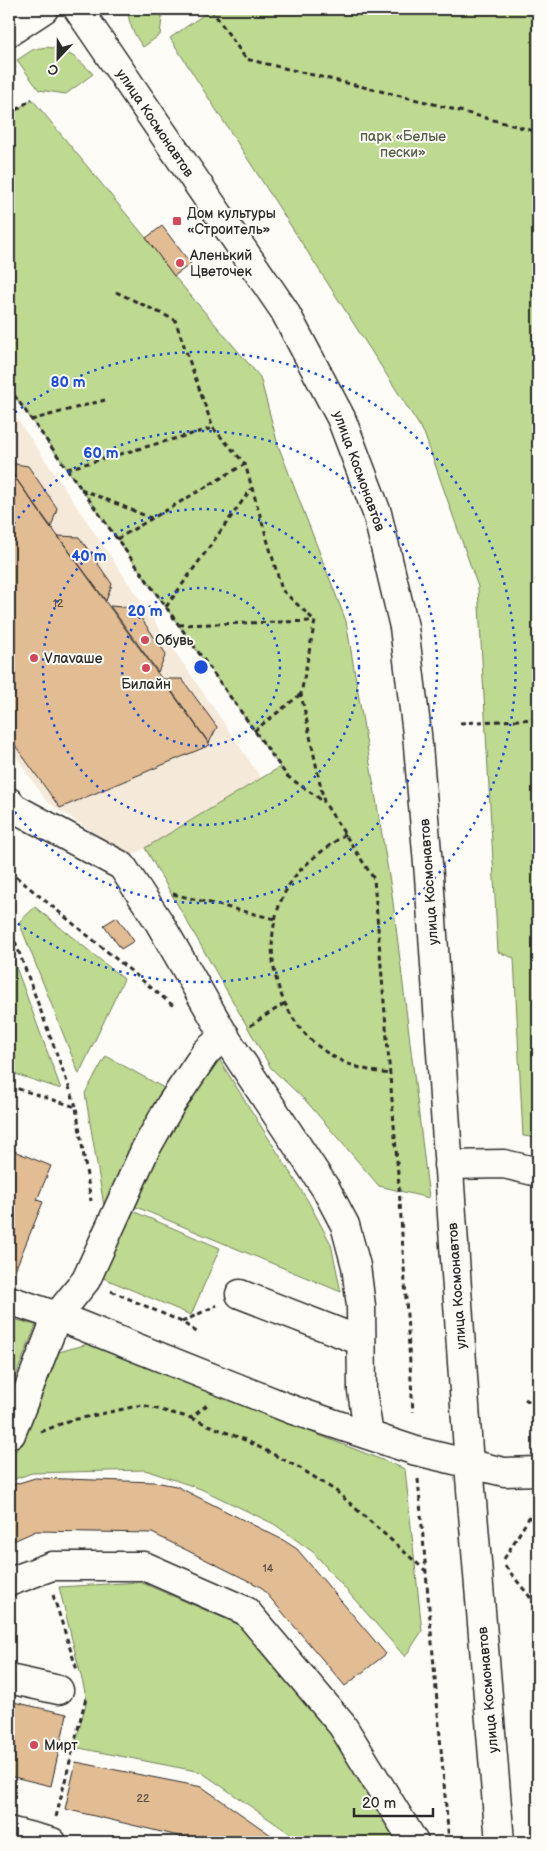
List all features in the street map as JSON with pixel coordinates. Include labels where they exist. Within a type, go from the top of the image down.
[{"type":"street","points":[[9,32],[44,9]]},
{"type":"street","name":"улица Космонавтов","points":[[78,9],[284,310],[342,418],[377,512],[404,627],[417,734],[470,1465],[500,1842]]},
{"type":"street","points":[[9,802],[14,808],[122,866],[236,1031],[326,1189],[345,1225],[356,1266],[362,1391],[369,1435]]},
{"type":"street","points":[[22,1435],[11,1434],[57,1316],[86,1280],[149,1142],[171,1104],[206,1052],[236,1031]]},
{"type":"street","points":[[448,1165],[504,1164],[538,1172]]},
{"type":"street","points":[[240,1294],[361,1341]]},
{"type":"street","points":[[9,1300],[57,1316],[231,1387],[416,1451],[504,1472],[538,1471]]},
{"type":"street","points":[[9,1582],[52,1566],[144,1566],[246,1611],[342,1726],[414,1842]]},
{"type":"street","points":[[9,1679],[59,1690]]},
{"type":"street","points":[[9,1831],[52,1842]]},
{"type":"path","points":[[211,9],[246,59],[426,102],[538,132]]},
{"type":"path","points":[[9,115],[32,99]]},
{"type":"path","points":[[116,292],[174,320],[213,428],[244,464],[282,590],[315,621]]},
{"type":"path","points":[[9,388],[286,776],[324,802]]},
{"type":"path","points":[[32,420],[105,400]]},
{"type":"path","points":[[67,469],[213,428]]},
{"type":"path","points":[[117,539],[244,464]]},
{"type":"path","points":[[80,488],[152,518]]},
{"type":"path","points":[[166,607],[252,488]]},
{"type":"path","points":[[179,626],[315,621]]},
{"type":"path","points":[[315,621],[301,694],[324,802],[374,879],[390,1074],[413,1412]]},
{"type":"path","points":[[254,731],[301,694]]},
{"type":"path","points":[[460,723],[538,719]]},
{"type":"path","points":[[345,834],[309,862],[293,879],[275,919],[271,947],[278,985],[286,1003],[312,1040],[328,1053],[348,1064],[370,1071],[390,1074]]},
{"type":"path","points":[[9,871],[182,1013]]},
{"type":"path","points":[[170,893],[275,919]]},
{"type":"path","points":[[9,925],[76,1107],[92,1203]]},
{"type":"path","points":[[236,1031],[286,1003]]},
{"type":"path","points":[[9,1086],[76,1107]]},
{"type":"path","points":[[86,1280],[182,1322],[198,1333]]},
{"type":"path","points":[[182,1322],[240,1294]]},
{"type":"path","points":[[191,1418],[231,1387]]},
{"type":"path","points":[[525,1400],[538,1407]]},
{"type":"path","points":[[22,1435],[68,1421],[142,1405],[191,1418],[245,1440],[300,1468],[336,1491],[428,1572]]},
{"type":"path","points":[[418,1477],[428,1572],[449,1842]]},
{"type":"path","points":[[533,1511],[502,1563],[538,1606]]},
{"type":"shaded area","points":[[9,407],[261,778],[130,857],[46,801],[9,746]]},
{"type":"green space","points":[[128,9],[163,9],[160,35],[143,47],[132,29]]},
{"type":"green space","name":"парк «Белые пески»","points":[[212,9],[538,9],[538,1138],[523,1136],[514,958],[498,952],[478,587],[424,433],[170,38]]},
{"type":"green space","points":[[47,47],[61,50],[73,56],[93,74],[66,94],[39,90],[17,60],[34,49]]},
{"type":"green space","points":[[32,99],[146,238],[174,276],[260,377],[278,445],[346,621],[392,894],[429,1198],[379,1186],[306,1101],[271,1068],[145,848],[280,767],[9,388],[9,115]]},
{"type":"green space","points":[[35,907],[124,979],[79,1074],[19,922]]},
{"type":"green space","points":[[9,948],[61,1089],[9,1072]]},
{"type":"green space","points":[[106,1056],[164,1088],[106,1218],[85,1093]]},
{"type":"green space","points":[[217,1056],[308,1201],[331,1244],[341,1292],[129,1204],[149,1159]]},
{"type":"green space","points":[[130,1210],[220,1248],[191,1315],[101,1277]]},
{"type":"green space","points":[[9,1318],[36,1325],[9,1393]]},
{"type":"green space","points":[[88,1344],[405,1469],[422,1631],[405,1657],[313,1552],[274,1524],[201,1489],[145,1470],[32,1473],[9,1481],[9,1454],[16,1451],[28,1428],[55,1353]]},
{"type":"green space","points":[[140,1582],[240,1625],[333,1730],[403,1842],[302,1842],[201,1772],[74,1747],[87,1700],[59,1587]]},
{"type":"building","points":[[162,226],[191,264],[174,276],[146,238]]},
{"type":"building","points":[[9,463],[28,466],[57,508],[51,528],[9,469]]},
{"type":"building","points":[[9,469],[210,745],[60,808],[9,737]]},
{"type":"building","points":[[58,536],[79,537],[112,584],[106,601]]},
{"type":"building","points":[[110,606],[134,608],[166,654],[158,672]]},
{"type":"building","points":[[163,679],[182,679],[217,727],[209,743]]},
{"type":"building","points":[[117,917],[134,941],[121,949],[104,925]]},
{"type":"building","points":[[9,1149],[51,1166],[37,1200],[43,1202],[9,1285]]},
{"type":"building","points":[[35,1478],[155,1482],[176,1486],[283,1540],[297,1549],[386,1654],[345,1686],[261,1587],[152,1533],[36,1531],[9,1543],[9,1486]]},
{"type":"building","name":"Мирт","points":[[9,1701],[67,1714],[51,1786],[9,1776]]},
{"type":"building","points":[[76,1762],[202,1787],[281,1842],[196,1842],[191,1839],[65,1809]]},
{"type":"place","name":"Дом культуры «Строитель»","points":[[177,221]]},
{"type":"place","name":"Аленький Цветочек","points":[[180,263]]},
{"type":"place","name":"Обувь","points":[[145,640]]},
{"type":"place","name":"Vлаvаше","points":[[34,658]]},
{"type":"place","name":"Билайн","points":[[146,668]]},
{"type":"place","name":"Мирт","points":[[34,1745]]}]
